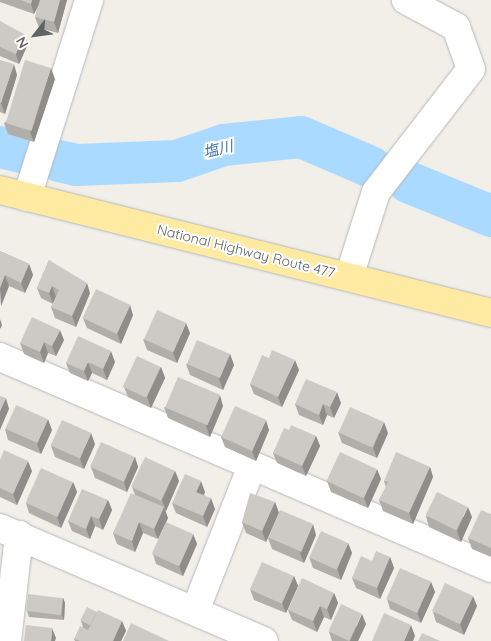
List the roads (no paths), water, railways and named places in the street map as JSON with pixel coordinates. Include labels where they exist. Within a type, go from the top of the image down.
[{"type":"highway","name":"National Highway Route 477","points":[[0,190],[491,313]]},
{"type":"street","points":[[28,197],[89,0]]},
{"type":"street","points":[[350,277],[376,192],[471,69],[456,28],[406,0]]},
{"type":"street","points":[[0,357],[252,468],[491,568]]},
{"type":"street","points":[[195,611],[252,468]]},
{"type":"street","points":[[7,641],[9,531],[264,641]]},
{"type":"waterway","name":"塩川","points":[[59,161],[77,165],[177,161],[224,145],[301,137],[371,167]]},
{"type":"waterway","name":"塩川","points":[[0,147],[21,152]]},
{"type":"waterway","name":"塩川","points":[[408,182],[491,216]]}]
